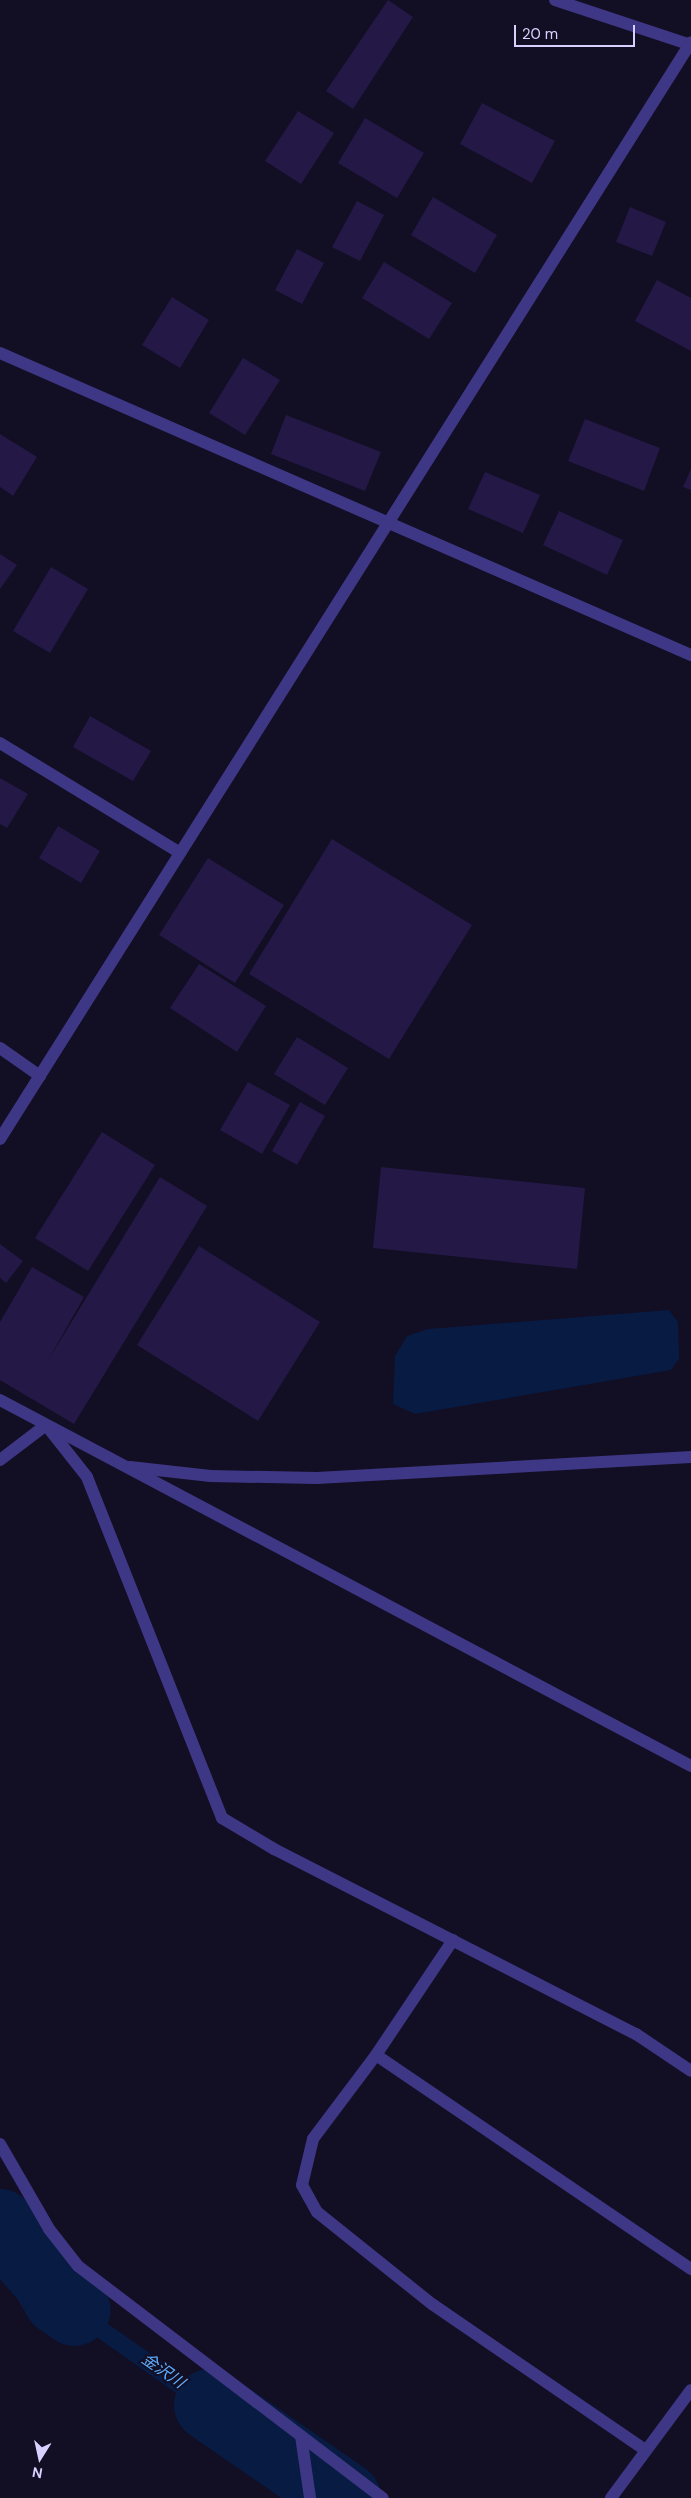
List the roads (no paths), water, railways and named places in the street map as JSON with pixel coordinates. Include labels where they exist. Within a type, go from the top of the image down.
[{"type":"street","points":[[0,1139],[690,44],[555,0]]},
{"type":"street","points":[[0,353],[387,525],[691,655]]},
{"type":"street","points":[[0,743],[180,853]]},
{"type":"street","points":[[0,1048],[40,1076]]},
{"type":"street","points":[[0,1400],[121,1466],[691,1766]]},
{"type":"street","points":[[0,1460],[46,1425]]},
{"type":"street","points":[[46,1425],[88,1477],[222,1818],[274,1849],[636,2034],[691,2071]]},
{"type":"street","points":[[121,1466],[210,1476],[317,1478],[691,1457]]},
{"type":"street","points":[[453,1940],[376,2055],[313,2138],[302,2185],[317,2212],[432,2304],[645,2450]]},
{"type":"street","points":[[376,2055],[691,2269]]},
{"type":"street","points":[[0,2144],[49,2229],[78,2266],[383,2498]]},
{"type":"street","points":[[612,2498],[645,2450],[691,2390]]},
{"type":"street","points":[[300,2436],[310,2498]]},
{"type":"water","points":[[669,1310],[678,1322],[679,1359],[671,1370],[415,1414],[393,1404],[395,1356],[407,1336],[428,1329]]},
{"type":"water","points":[[14,2235],[48,2277],[98,2317],[293,2453],[291,2474],[44,2300],[0,2241]]},
{"type":"water","points":[[331,2476],[362,2498],[321,2498]]},
{"type":"waterway","name":"金沢川","points":[[0,2225],[46,2277],[59,2299],[75,2310]]},
{"type":"waterway","name":"金沢川","points":[[210,2405],[345,2498]]}]
